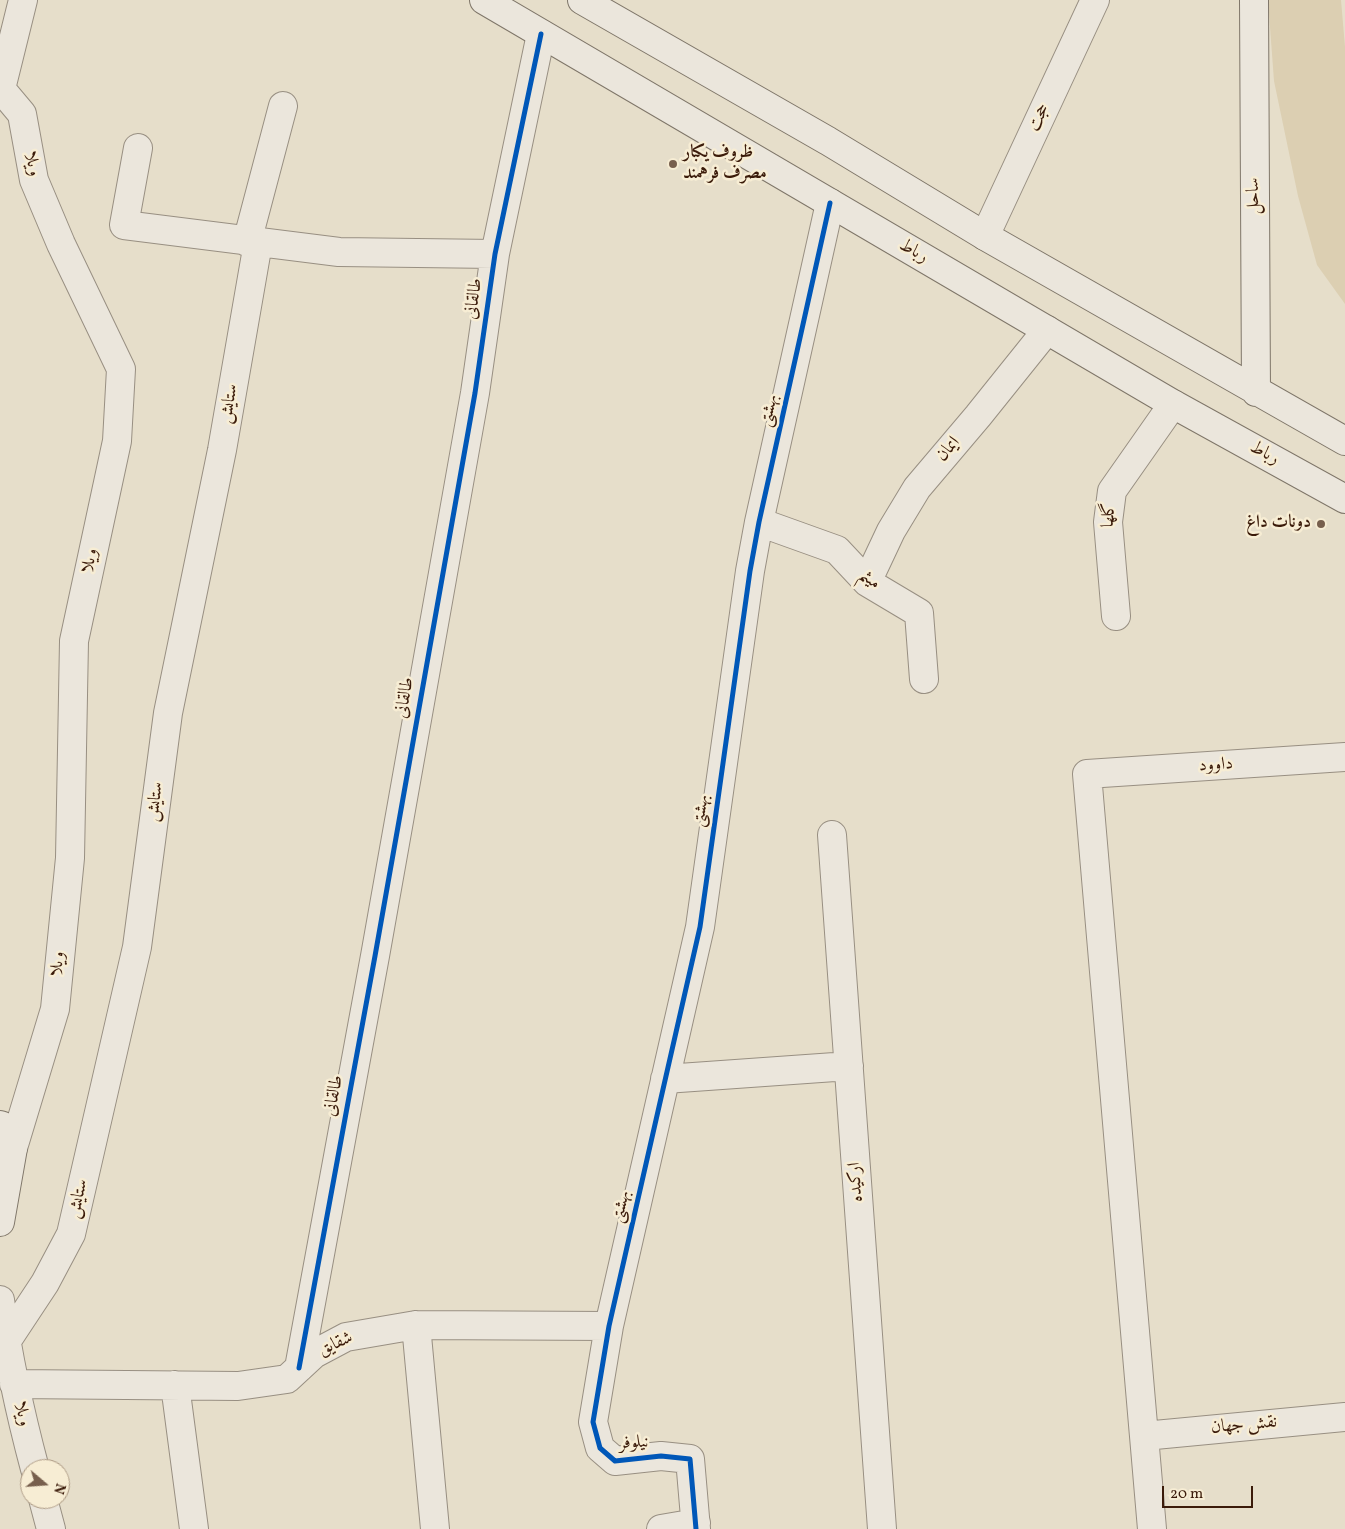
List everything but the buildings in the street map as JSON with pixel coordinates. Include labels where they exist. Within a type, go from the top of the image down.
[{"type":"street","name":"ویلا","points":[[0,1222],[6,1136],[55,1009],[70,858],[74,641],[117,441],[121,369],[61,244],[34,180],[22,114],[0,89],[23,0]]},
{"type":"street","name":"رباط","points":[[484,0],[1173,404],[1345,499]]},
{"type":"street","points":[[582,0],[828,141],[985,236],[1345,441]]},
{"type":"street","name":"حجت","points":[[985,236],[1095,0]]},
{"type":"street","name":"ساحل","points":[[1254,0],[1256,392]]},
{"type":"street","name":"طالقانی","points":[[299,1368],[377,946],[475,393],[496,254],[541,34]]},
{"type":"street","name":"ستایش","points":[[6,1342],[45,1283],[71,1234],[137,947],[168,713],[222,450],[253,243],[283,106]]},
{"type":"street","points":[[138,148],[124,225],[253,243],[339,252],[496,254]]},
{"type":"street","name":"بهشتی","points":[[593,1422],[610,1326],[700,927],[750,571],[759,522],[830,203]]},
{"type":"street","name":"ایمان","points":[[867,582],[891,531],[917,488],[1047,330]]},
{"type":"street","name":"گلها","points":[[1116,616],[1108,522],[1112,491],[1173,404]]},
{"type":"street","name":"میثم","points":[[759,522],[837,550],[867,582],[919,613],[924,680]]},
{"type":"street","name":"داوود","points":[[1144,1436],[1087,774],[1345,757]]},
{"type":"street","name":"ارکیده","points":[[832,835],[882,1529]]},
{"type":"street","points":[[665,1079],[849,1066]]},
{"type":"street","name":"ویلا","points":[[0,1300],[14,1384],[32,1459]]},
{"type":"street","points":[[416,1325],[435,1529]]},
{"type":"street","name":"شقایق","points":[[14,1384],[238,1386],[287,1379],[314,1354],[346,1337],[416,1325],[610,1326]]},
{"type":"street","points":[[175,1385],[194,1529]]},
{"type":"street","name":"نقش جهان","points":[[1144,1436],[1345,1417]]},
{"type":"street","name":"نیلوفر","points":[[593,1422],[600,1448],[615,1461],[661,1456],[690,1459],[696,1526]]},
{"type":"street","points":[[1144,1436],[1152,1529]]},
{"type":"street","points":[[46,1509],[51,1529]]},
{"type":"street","points":[[661,1529],[696,1526]]},
{"type":"shaded area","points":[[1268,0],[1341,0],[1345,47],[1345,304],[1317,265],[1298,196],[1274,81]]},
{"type":"cycle path","points":[[299,1368],[375,956],[475,393],[495,254],[541,34]]},
{"type":"cycle path","points":[[696,1529],[690,1459],[661,1456],[615,1461],[600,1448],[593,1422],[609,1326],[700,927],[750,571],[759,522],[830,203]]},
{"type":"place","name":"ظروف یکبار مصرف فرهمند","points":[[673,164]]},
{"type":"place","name":"دونات داغ","points":[[1321,524]]}]
